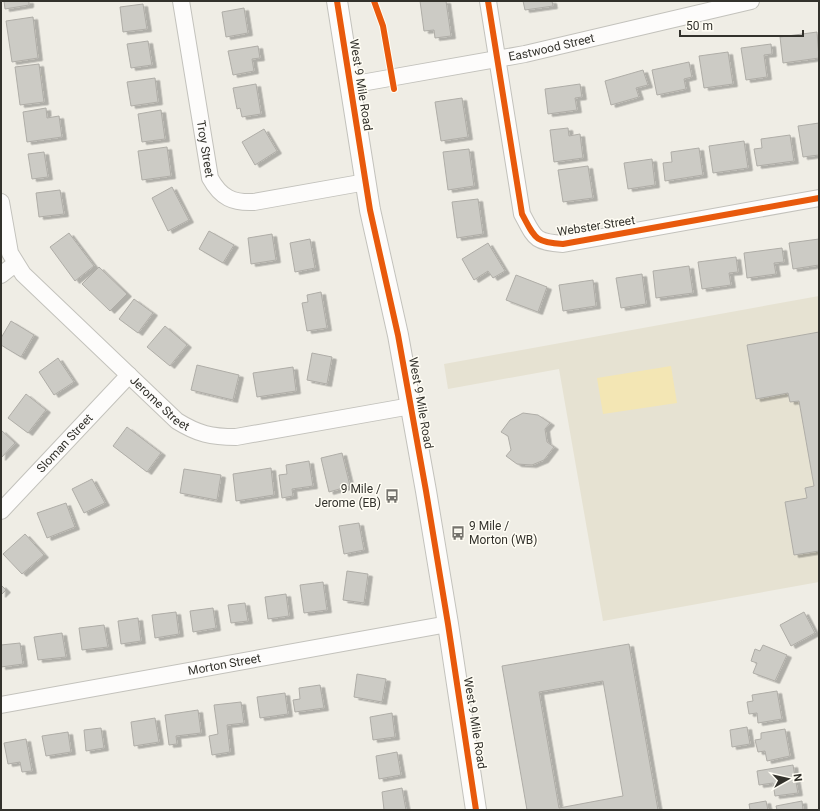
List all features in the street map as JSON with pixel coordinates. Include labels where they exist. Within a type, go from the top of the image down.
[{"type":"main road","name":"West 9 Mile Road","points":[[337,1],[366,182],[398,335],[411,406],[448,624],[476,810]]},
{"type":"street","name":"Troy Street","points":[[181,1],[210,178],[215,188],[224,198],[240,203],[254,202],[366,182]]},
{"type":"street","points":[[488,1],[498,59]]},
{"type":"street","name":"Eastwood Street","points":[[350,85],[498,59],[751,1]]},
{"type":"street","name":"Webster Street","points":[[498,59],[522,214],[533,235],[539,241],[563,244],[819,198]]},
{"type":"street","name":"Jerome Street","points":[[2,212],[9,247],[15,264],[22,274],[177,421],[193,430],[209,436],[236,437],[411,406]]},
{"type":"street","points":[[1,275],[15,264]]},
{"type":"street","name":"Sloman Street","points":[[1,511],[129,375]]},
{"type":"street","name":"Morton Street","points":[[1,705],[448,624]]},
{"type":"shaded area","points":[[819,296],[819,582],[603,621],[559,369],[448,389],[444,364]]},
{"type":"shaded area","points":[[671,366],[677,403],[603,414],[597,378]]},
{"type":"building","points":[[4,1],[29,1],[29,5],[5,9]]},
{"type":"building","points":[[420,1],[446,1],[451,36],[435,38],[434,30],[424,31]]},
{"type":"building","points":[[523,1],[552,1],[553,6],[525,10]]},
{"type":"building","points":[[143,4],[147,29],[123,32],[120,7]]},
{"type":"building","points":[[244,8],[248,33],[226,37],[222,12]]},
{"type":"building","points":[[33,17],[38,58],[12,62],[6,21]]},
{"type":"building","points":[[817,32],[819,58],[783,63],[780,37]]},
{"type":"building","points":[[148,41],[152,65],[131,68],[127,44]]},
{"type":"building","points":[[771,44],[772,54],[764,55],[767,77],[746,80],[741,48]]},
{"type":"building","points":[[258,46],[260,58],[252,59],[254,71],[233,75],[228,51]]},
{"type":"building","points":[[728,52],[733,84],[704,88],[699,56]]},
{"type":"building","points":[[689,62],[692,77],[684,79],[686,89],[657,95],[652,70]]},
{"type":"building","points":[[39,64],[44,102],[20,105],[15,67]]},
{"type":"building","points":[[643,70],[648,85],[636,88],[639,97],[611,105],[605,81]]},
{"type":"building","points":[[155,78],[158,102],[131,106],[127,82]]},
{"type":"building","points":[[256,84],[261,114],[242,117],[240,108],[237,109],[233,88]]},
{"type":"building","points":[[580,84],[582,97],[575,98],[577,110],[548,114],[545,89]]},
{"type":"building","points":[[462,98],[468,137],[441,141],[435,102]]},
{"type":"building","points":[[46,108],[47,118],[59,116],[62,137],[27,142],[23,112]]},
{"type":"building","points":[[161,110],[165,139],[142,142],[138,114]]},
{"type":"building","points":[[819,123],[819,155],[803,157],[798,126]]},
{"type":"building","points":[[568,128],[569,136],[580,134],[583,158],[554,162],[550,130]]},
{"type":"building","points":[[264,129],[277,151],[255,165],[242,142]]},
{"type":"building","points":[[790,135],[794,161],[757,166],[754,149],[762,148],[761,139]]},
{"type":"building","points":[[744,141],[748,168],[713,173],[709,146]]},
{"type":"building","points":[[167,147],[171,176],[142,180],[138,151]]},
{"type":"building","points":[[699,148],[703,175],[665,181],[663,163],[672,162],[671,152]]},
{"type":"building","points":[[469,149],[474,186],[448,190],[443,152]]},
{"type":"building","points":[[44,152],[48,177],[32,179],[28,154]]},
{"type":"building","points":[[652,159],[655,185],[628,189],[624,163]]},
{"type":"building","points":[[588,166],[593,198],[563,202],[558,170]]},
{"type":"building","points":[[172,187],[189,220],[168,231],[152,198]]},
{"type":"building","points":[[60,190],[64,214],[39,217],[36,193]]},
{"type":"building","points":[[478,199],[483,234],[457,238],[452,202]]},
{"type":"building","points":[[209,231],[234,245],[223,263],[199,249]]},
{"type":"building","points":[[69,233],[94,266],[75,281],[50,247]]},
{"type":"building","points":[[272,234],[276,260],[251,264],[248,238]]},
{"type":"building","points":[[310,239],[315,268],[295,272],[290,243]]},
{"type":"building","points":[[819,239],[819,265],[793,269],[789,243]]},
{"type":"building","points":[[488,243],[505,271],[493,278],[488,271],[474,280],[462,259]]},
{"type":"building","points":[[782,248],[784,262],[774,263],[776,274],[747,278],[744,253]]},
{"type":"building","points":[[736,257],[738,272],[729,273],[731,285],[702,289],[698,262]]},
{"type":"building","points":[[689,266],[693,293],[656,298],[653,271]]},
{"type":"building","points":[[99,267],[127,294],[110,311],[82,284]]},
{"type":"building","points":[[642,274],[646,304],[621,308],[616,278]]},
{"type":"building","points":[[516,275],[547,287],[538,312],[506,300]]},
{"type":"building","points":[[593,280],[596,306],[563,311],[559,285]]},
{"type":"building","points":[[321,292],[327,328],[307,331],[302,303],[308,302],[307,295]]},
{"type":"building","points":[[134,299],[153,313],[138,333],[119,319]]},
{"type":"building","points":[[11,321],[34,335],[21,357],[1,345],[1,338]]},
{"type":"building","points":[[165,326],[187,345],[170,366],[147,347]]},
{"type":"building","points":[[819,332],[819,551],[794,555],[785,502],[807,498],[805,488],[814,486],[799,401],[790,402],[788,393],[756,399],[747,345]]},
{"type":"building","points":[[312,353],[332,357],[327,384],[307,380]]},
{"type":"building","points":[[58,358],[74,382],[54,395],[39,372]]},
{"type":"building","points":[[197,365],[239,375],[233,400],[191,390]]},
{"type":"building","points":[[293,367],[296,391],[257,397],[253,373]]},
{"type":"building","points":[[26,394],[46,410],[28,433],[8,418]]},
{"type":"building","points":[[523,413],[538,415],[550,423],[545,429],[547,442],[554,447],[544,460],[532,465],[517,464],[506,456],[511,450],[508,436],[501,432],[510,420]]},
{"type":"building","points":[[127,427],[161,453],[147,472],[113,446]]},
{"type":"building","points":[[1,430],[15,443],[1,458]]},
{"type":"building","points":[[342,453],[350,486],[329,492],[321,458]]},
{"type":"building","points":[[309,461],[313,486],[292,489],[293,496],[282,498],[279,475],[287,474],[286,465]]},
{"type":"building","points":[[271,468],[274,495],[236,501],[233,474]]},
{"type":"building","points":[[184,469],[221,475],[217,500],[180,493]]},
{"type":"building","points":[[92,479],[105,503],[84,513],[72,489]]},
{"type":"building","points":[[66,503],[75,527],[47,538],[37,513]]},
{"type":"building","points":[[359,523],[364,550],[344,554],[339,526]]},
{"type":"building","points":[[25,534],[44,555],[22,574],[3,554]]},
{"type":"building","points":[[347,571],[368,574],[364,603],[343,600]]},
{"type":"building","points":[[323,582],[327,610],[304,613],[300,585]]},
{"type":"building","points":[[1,585],[6,590],[1,595]]},
{"type":"building","points":[[286,594],[289,616],[268,619],[265,597]]},
{"type":"building","points":[[245,603],[248,621],[231,623],[228,605]]},
{"type":"building","points":[[213,608],[216,628],[193,632],[190,611]]},
{"type":"building","points":[[176,612],[179,634],[155,638],[152,615]]},
{"type":"building","points":[[804,612],[815,633],[791,646],[780,625]]},
{"type":"building","points":[[138,618],[141,641],[121,644],[118,621]]},
{"type":"building","points":[[104,625],[108,647],[82,650],[79,628]]},
{"type":"building","points":[[62,633],[66,657],[38,660],[34,637]]},
{"type":"building","points":[[20,643],[23,664],[1,667],[1,645]]},
{"type":"building","points":[[629,644],[658,810],[527,810],[502,666]],"holes":[[[603,681],[623,796],[559,808],[539,692]]]},
{"type":"building","points":[[763,645],[787,655],[775,681],[753,673],[757,663],[751,661],[755,649],[760,651]]},
{"type":"building","points":[[357,674],[386,679],[382,702],[354,697]]},
{"type":"building","points":[[320,685],[324,708],[295,712],[293,700],[300,699],[299,688]]},
{"type":"building","points":[[777,691],[782,719],[758,723],[757,713],[749,714],[747,702],[753,701],[752,695]]},
{"type":"building","points":[[285,693],[288,714],[260,718],[257,697]]},
{"type":"building","points":[[241,702],[244,723],[227,725],[230,752],[212,755],[209,736],[218,734],[214,705]]},
{"type":"building","points":[[198,710],[201,733],[176,736],[177,744],[169,745],[165,715]]},
{"type":"building","points":[[392,713],[395,737],[373,740],[370,717]]},
{"type":"building","points":[[155,718],[159,742],[134,746],[131,722]]},
{"type":"building","points":[[747,727],[750,744],[732,747],[730,730]]},
{"type":"building","points":[[101,728],[104,748],[86,751],[84,730]]},
{"type":"building","points":[[785,729],[790,756],[767,761],[765,751],[758,752],[755,740],[761,739],[761,733]]},
{"type":"building","points":[[68,732],[71,752],[46,756],[42,736]]},
{"type":"building","points":[[26,739],[32,771],[22,772],[20,762],[8,764],[4,743]]},
{"type":"building","points":[[397,752],[401,775],[379,779],[376,756]]},
{"type":"building","points":[[793,765],[798,793],[775,796],[773,783],[759,785],[757,771]]},
{"type":"building","points":[[402,788],[406,810],[384,810],[382,792]]},
{"type":"building","points":[[766,801],[768,810],[750,810],[749,804]]},
{"type":"building","points":[[802,801],[803,810],[777,810],[776,806]]},
{"type":"cycle path","points":[[337,1],[370,210],[398,335],[426,491],[476,810]]},
{"type":"cycle path","points":[[374,1],[383,26],[394,89]]},
{"type":"cycle path","points":[[488,1],[522,214],[533,234],[541,240],[563,244],[819,198]]},
{"type":"place","name":"9 Mile / Jerome (EB)","points":[[392,496]]},
{"type":"place","name":"9 Mile / Morton (WB)","points":[[458,533]]}]
